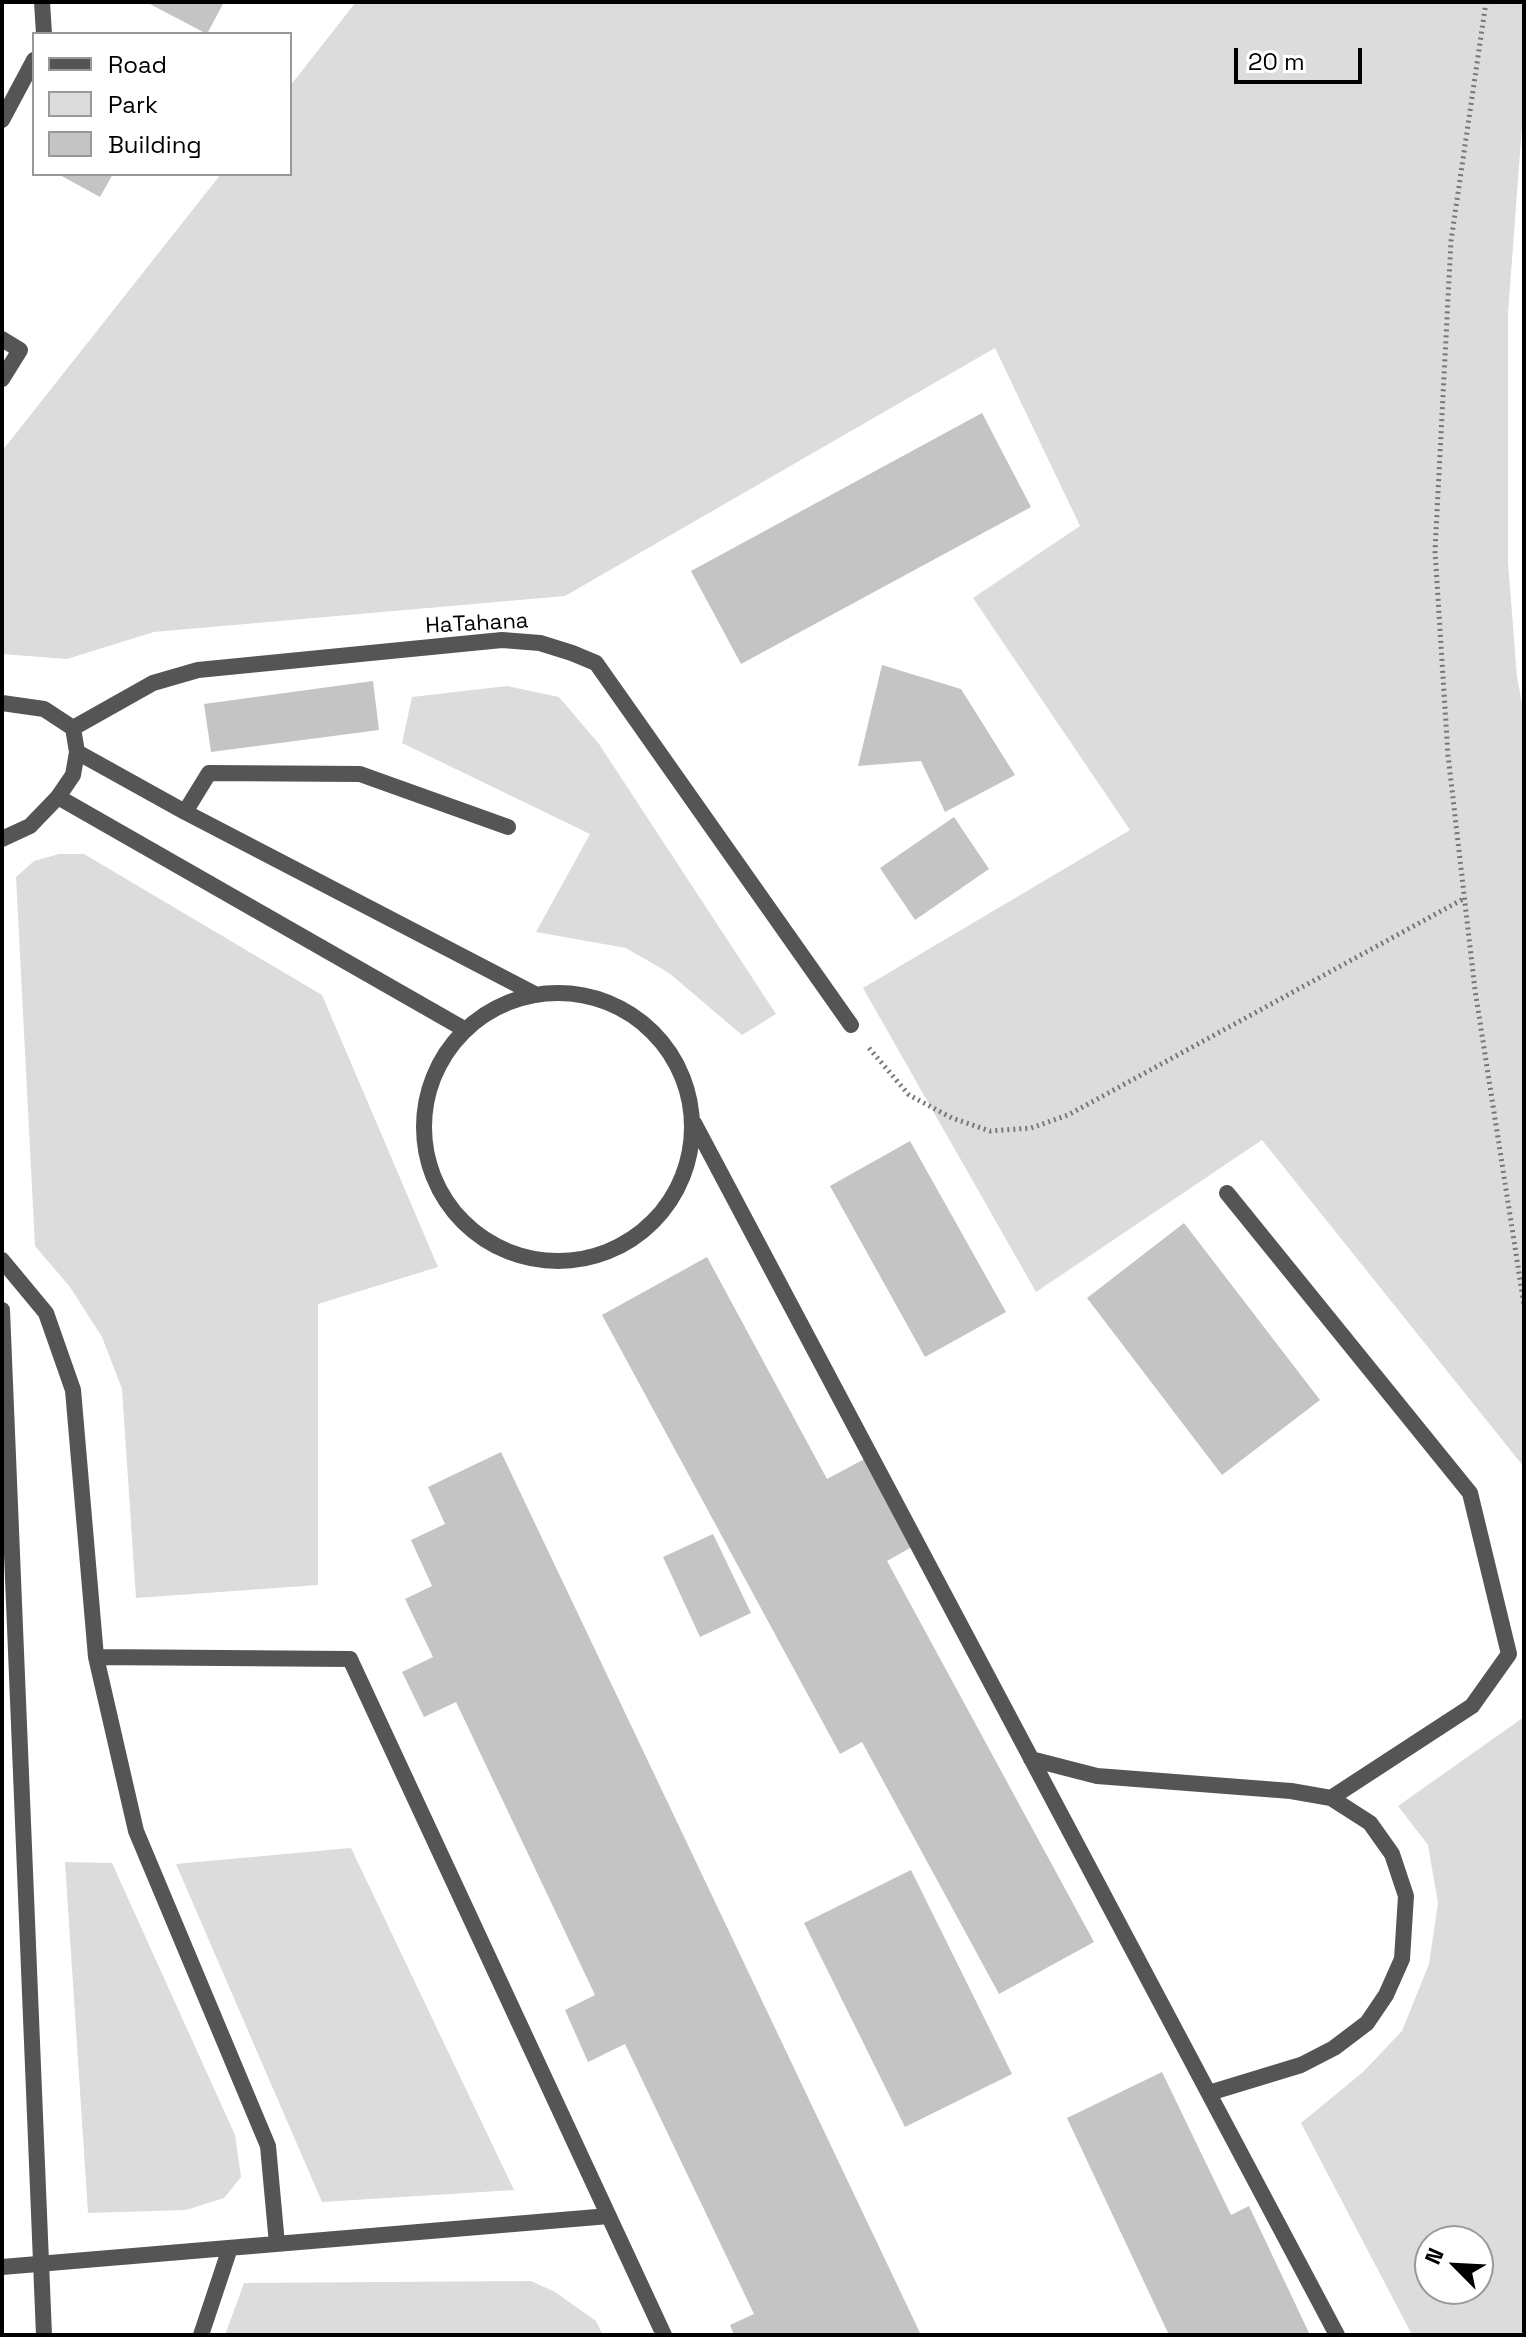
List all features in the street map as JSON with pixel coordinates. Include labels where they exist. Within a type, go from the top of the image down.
[{"type":"street","points":[[42,2],[44,32]]},
{"type":"street","points":[[2,120],[32,64]]},
{"type":"street","points":[[2,339],[20,350],[2,379]]},
{"type":"street","name":"HaTahana","points":[[73,728],[153,683],[198,670],[502,640],[540,643],[572,653],[596,663],[851,1025]]},
{"type":"street","points":[[2,703],[44,709],[73,728],[77,752],[73,775],[58,797],[30,826],[2,839]]},
{"type":"street","points":[[77,752],[185,812],[533,993]]},
{"type":"street","points":[[185,812],[209,773],[360,774],[508,827]]},
{"type":"street","points":[[58,797],[464,1029]]},
{"type":"street","points":[[694,1123],[679,1189],[651,1227],[591,1259],[552,1263],[505,1253],[473,1233],[442,1198],[428,1164],[423,1117],[436,1068],[464,1029],[489,1010],[533,993],[559,991],[605,999],[650,1026],[679,1064],[694,1123],[1337,2335]]},
{"type":"street","points":[[1227,1193],[1470,1493],[1509,1654],[1472,1706],[1331,1798]]},
{"type":"street","points":[[2,1260],[46,1313],[73,1390],[96,1657],[136,1831],[268,2146],[277,2244]]},
{"type":"street","points":[[2,1310],[44,2335]]},
{"type":"street","points":[[96,1657],[350,1659],[664,2335]]},
{"type":"street","points":[[1031,1759],[1097,1776],[1291,1791],[1331,1798],[1370,1823],[1392,1854],[1406,1896],[1402,1959],[1386,1995],[1367,2023],[1334,2048],[1301,2065],[1209,2093]]},
{"type":"street","points":[[2,2267],[609,2216]]},
{"type":"street","points":[[201,2335],[230,2248]]},
{"type":"path","points":[[1486,2],[1451,241],[1435,551],[1448,755],[1475,990],[1524,1305]]},
{"type":"path","points":[[851,1025],[909,1095],[952,1118],[990,1131],[1031,1128],[1068,1115],[1465,898]]},
{"type":"green space","points":[[356,2],[1524,2],[1524,100],[1508,313],[1508,562],[1517,677],[1524,714],[1524,1467],[1262,1140],[1036,1292],[863,988],[1130,830],[973,598],[1080,526],[995,348],[565,596],[154,632],[67,659],[2,654],[2,451],[219,176],[292,176],[292,83]]},
{"type":"green space","points":[[507,686],[559,697],[599,744],[776,1014],[742,1035],[669,973],[626,948],[536,932],[590,834],[402,743],[412,697]]},
{"type":"green space","points":[[59,854],[84,854],[322,995],[438,1267],[318,1304],[318,1585],[136,1598],[122,1389],[102,1337],[70,1287],[35,1246],[16,877],[34,861]]},
{"type":"green space","points":[[1524,1717],[1524,2335],[1412,2335],[1301,2123],[1363,2072],[1402,2031],[1429,1964],[1438,1903],[1428,1845],[1398,1806]]},
{"type":"green space","points":[[351,1848],[514,2190],[322,2202],[176,1864]]},
{"type":"green space","points":[[65,1862],[112,1863],[235,2135],[241,2177],[224,2198],[186,2210],[88,2213]]},
{"type":"green space","points":[[531,2281],[555,2292],[596,2321],[603,2335],[225,2335],[244,2283]]},
{"type":"building","points":[[146,2],[224,2],[208,32]]},
{"type":"building","points":[[62,176],[112,176],[100,197]]},
{"type":"building","points":[[982,413],[1031,507],[741,664],[691,571]]},
{"type":"building","points":[[882,665],[961,689],[1015,775],[945,812],[921,761],[858,766]]},
{"type":"building","points":[[373,681],[379,730],[211,752],[204,704]]},
{"type":"building","points":[[954,817],[989,869],[915,920],[880,868]]},
{"type":"building","points":[[910,1141],[1006,1312],[925,1357],[830,1186]]},
{"type":"building","points":[[1184,1223],[1320,1400],[1222,1475],[1087,1298]]},
{"type":"building","points":[[707,1257],[827,1479],[870,1456],[917,1544],[887,1561],[1094,1942],[999,1994],[862,1742],[840,1754],[602,1315]]},
{"type":"building","points":[[501,1452],[921,2335],[734,2335],[730,2325],[754,2314],[625,2044],[588,2062],[565,2010],[595,1995],[456,1702],[424,1717],[402,1672],[433,1657],[405,1599],[432,1586],[411,1540],[445,1524],[428,1487]]},
{"type":"building","points":[[713,1534],[751,1613],[700,1637],[663,1557]]},
{"type":"building","points":[[911,1870],[1012,2074],[905,2127],[804,1923]]},
{"type":"building","points":[[1162,2072],[1231,2215],[1249,2206],[1310,2335],[1169,2335],[1067,2118]]}]
